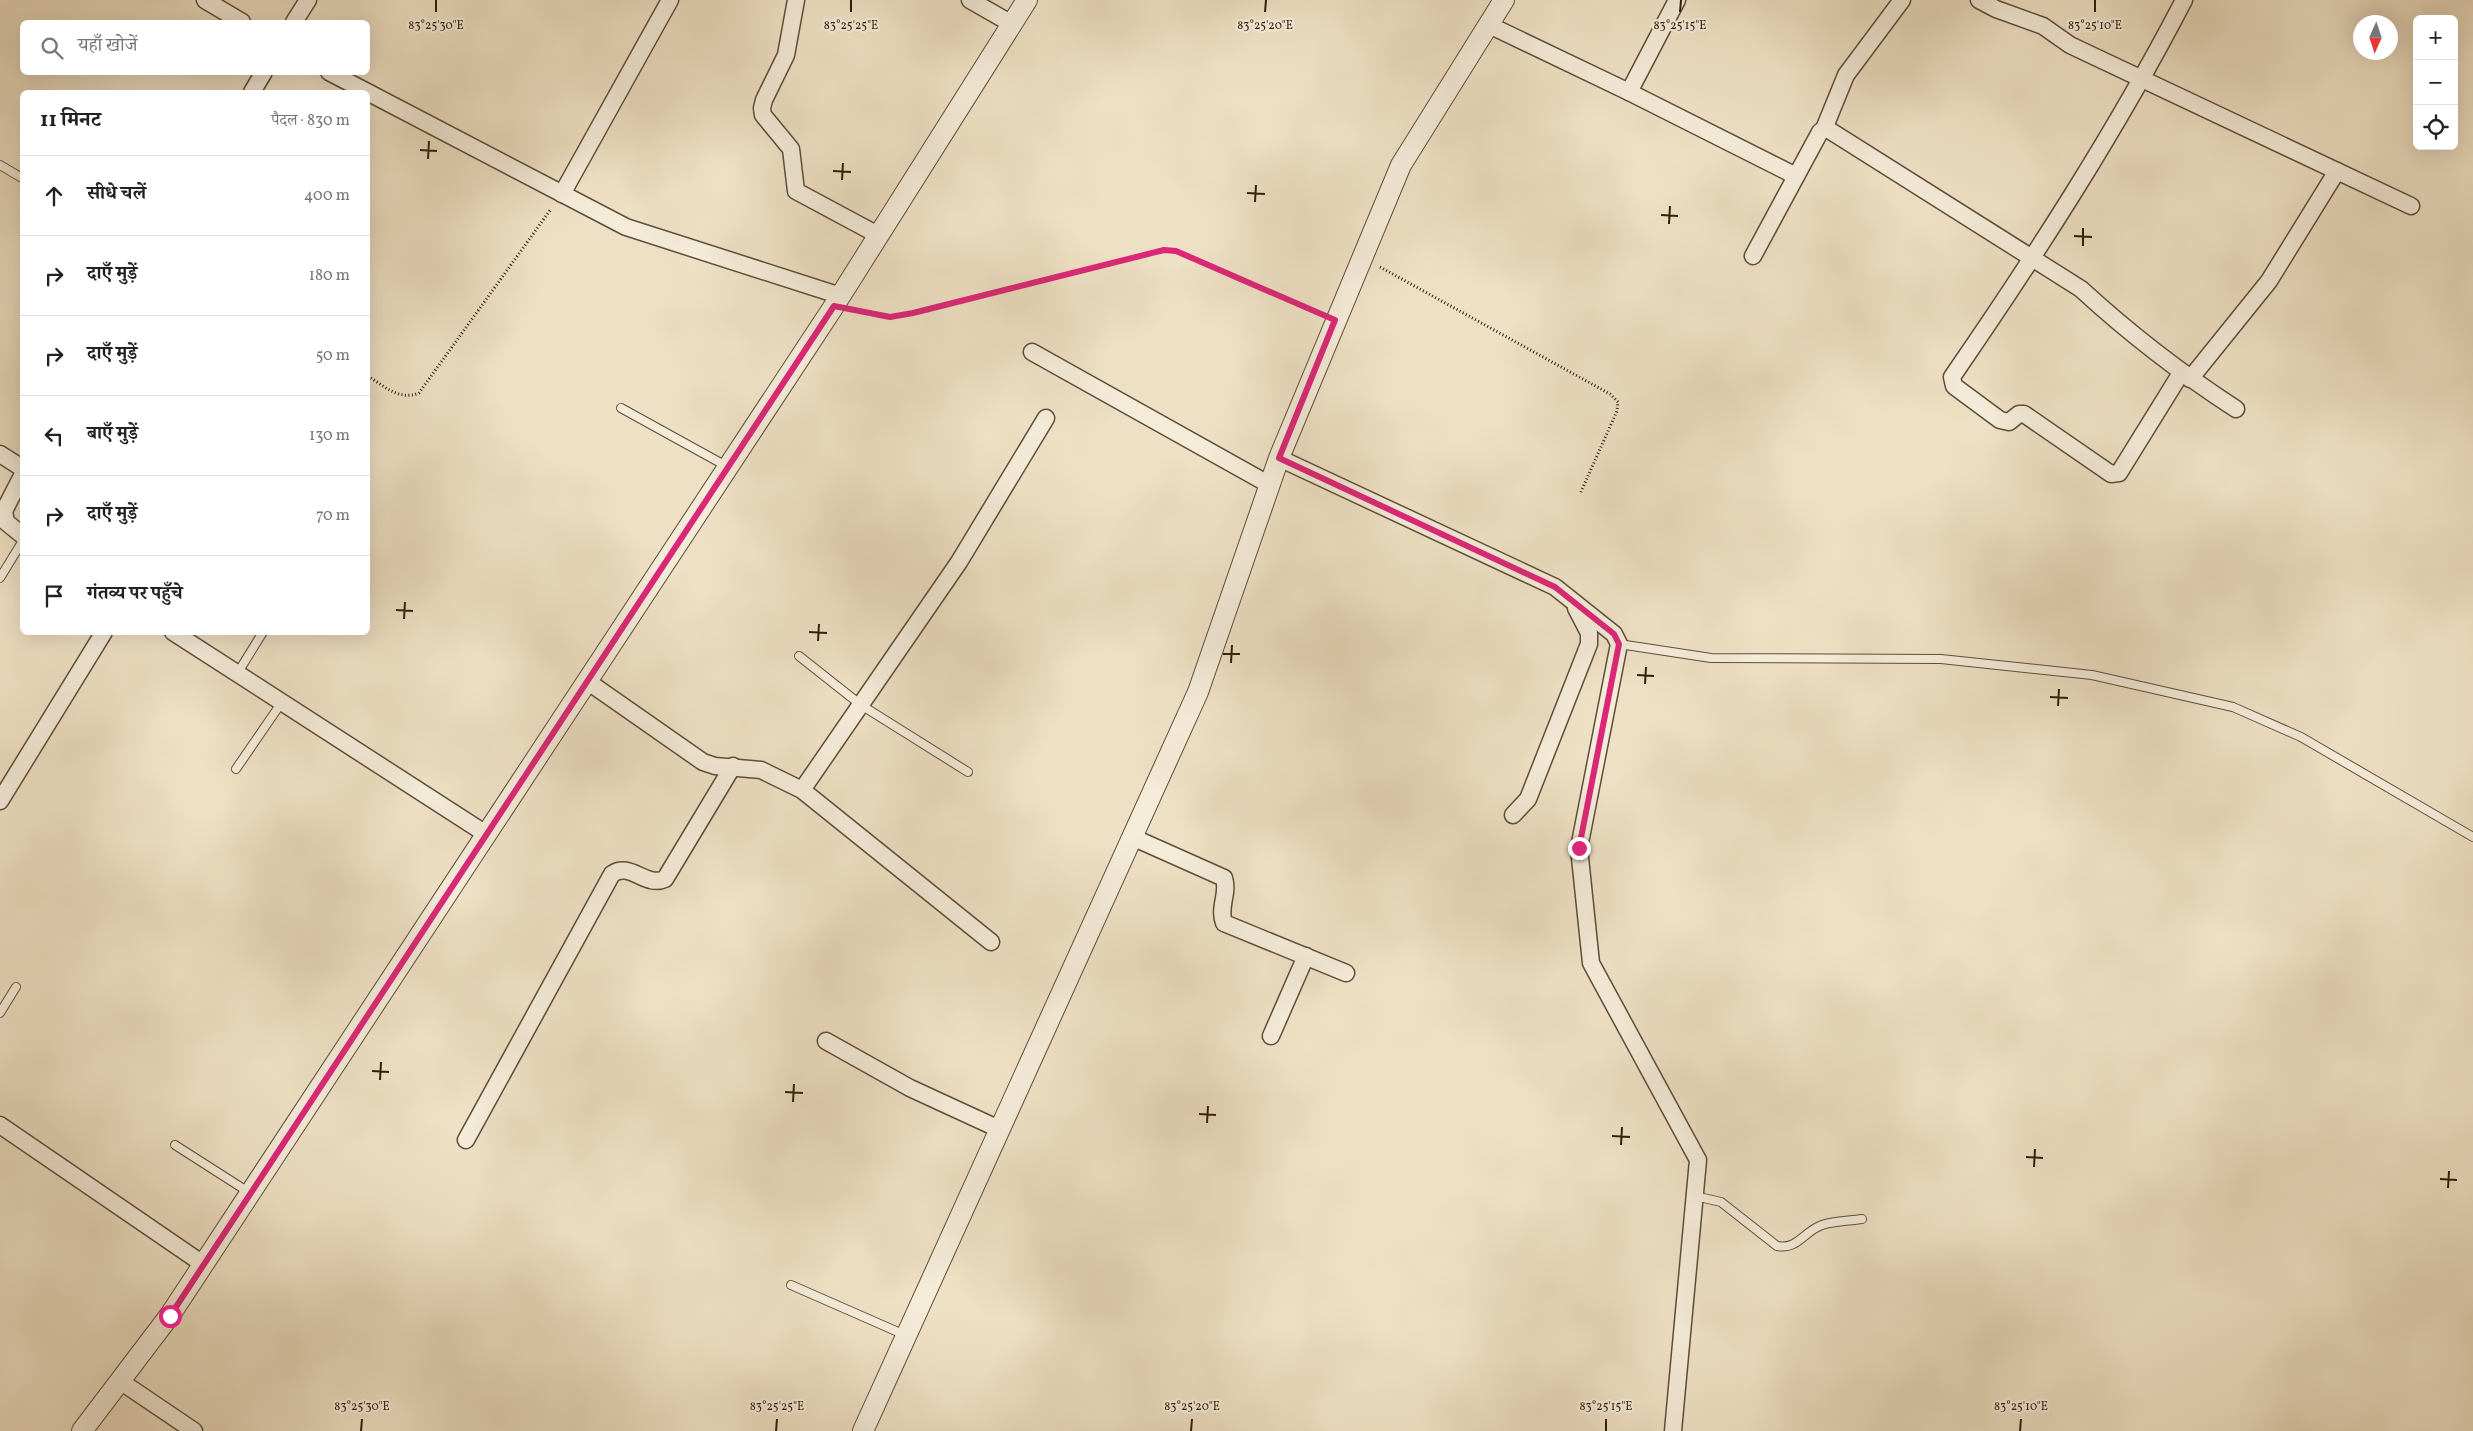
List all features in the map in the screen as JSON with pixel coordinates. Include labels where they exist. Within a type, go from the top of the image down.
[{"type":"street","points":[[205,0],[239,20]]},
{"type":"street","points":[[295,20],[308,0]]},
{"type":"street","points":[[796,0],[786,55],[764,100],[763,115],[792,149],[796,190],[878,235]]},
{"type":"street","points":[[970,0],[1012,24]]},
{"type":"street","points":[[82,1431],[170,1316],[837,301],[1027,0]]},
{"type":"street","points":[[863,1431],[1198,692],[1279,458],[1361,257],[1401,165],[1504,0]]},
{"type":"street","points":[[1628,92],[1677,0]]},
{"type":"street","points":[[1753,256],[1820,132],[1824,129],[1846,75],[1902,0]]},
{"type":"street","points":[[1979,0],[1996,9],[2042,26],[2070,45],[2411,206]]},
{"type":"street","points":[[2184,0],[2143,79],[2032,260],[1952,377],[1954,386],[2004,422],[2009,422],[2019,414],[2028,416],[2111,474],[2119,473],[2185,376],[2269,281],[2336,171]]},
{"type":"street","points":[[562,194],[663,2]]},
{"type":"street","points":[[1489,25],[1796,176]]},
{"type":"street","points":[[253,90],[262,75]]},
{"type":"street","points":[[335,75],[363,90]]},
{"type":"street","points":[[370,93],[626,227],[837,301]]},
{"type":"street","points":[[1824,129],[2081,290],[2118,323],[2185,376],[2236,409]]},
{"type":"street","points":[[1032,352],[1270,485]]},
{"type":"street","points":[[802,790],[960,562],[1046,418]]},
{"type":"street","points":[[0,454],[20,467]]},
{"type":"street","points":[[1279,458],[1555,587],[1614,634],[1619,644],[1579,848],[1591,963],[1698,1160],[1673,1431]]},
{"type":"street","points":[[20,480],[4,511],[6,522],[20,533]]},
{"type":"street","points":[[1513,815],[1528,800],[1589,644],[1589,633],[1571,600]]},
{"type":"street","points":[[0,801],[102,635]]},
{"type":"street","points":[[178,635],[486,834]]},
{"type":"street","points":[[587,681],[703,762],[715,766],[733,766],[761,770],[802,790],[991,942]]},
{"type":"street","points":[[466,1140],[612,874],[618,870],[625,870],[658,882],[664,879],[733,766]]},
{"type":"street","points":[[1132,837],[1224,878],[1227,886],[1220,913],[1224,923],[1346,973]]},
{"type":"street","points":[[1271,1036],[1306,956]]},
{"type":"street","points":[[826,1041],[910,1088],[999,1129]]},
{"type":"street","points":[[0,1125],[203,1264]]},
{"type":"street","points":[[120,1381],[194,1431]]},
{"type":"lane","points":[[0,165],[20,177]]},
{"type":"lane","points":[[621,408],[728,467]]},
{"type":"lane","points":[[0,578],[20,545]]},
{"type":"lane","points":[[237,674],[261,635]]},
{"type":"lane","points":[[1619,644],[1711,658],[1941,658],[2092,675],[2233,707],[2301,737],[2473,837]]},
{"type":"lane","points":[[799,656],[861,705],[968,772]]},
{"type":"lane","points":[[236,769],[282,702]]},
{"type":"lane","points":[[0,1013],[16,987]]},
{"type":"lane","points":[[175,1145],[250,1193]]},
{"type":"lane","points":[[1695,1196],[1720,1202],[1777,1246],[1785,1248],[1796,1244],[1822,1225],[1862,1219]]},
{"type":"lane","points":[[791,1284],[906,1336]]},
{"type":"path","points":[[370,377],[400,396],[409,397],[419,393],[562,194]]},
{"type":"path","points":[[837,301],[890,317],[913,313],[1164,250],[1176,251],[1335,320]]},
{"type":"path","points":[[1361,257],[1610,394],[1618,402],[1616,411],[1580,494]]},
{"type":"route","points":[[170,1316],[834,306],[890,317],[1003,292],[1164,250],[1176,251],[1335,320],[1279,458],[1555,587],[1614,634],[1619,644],[1579,848]]}]
